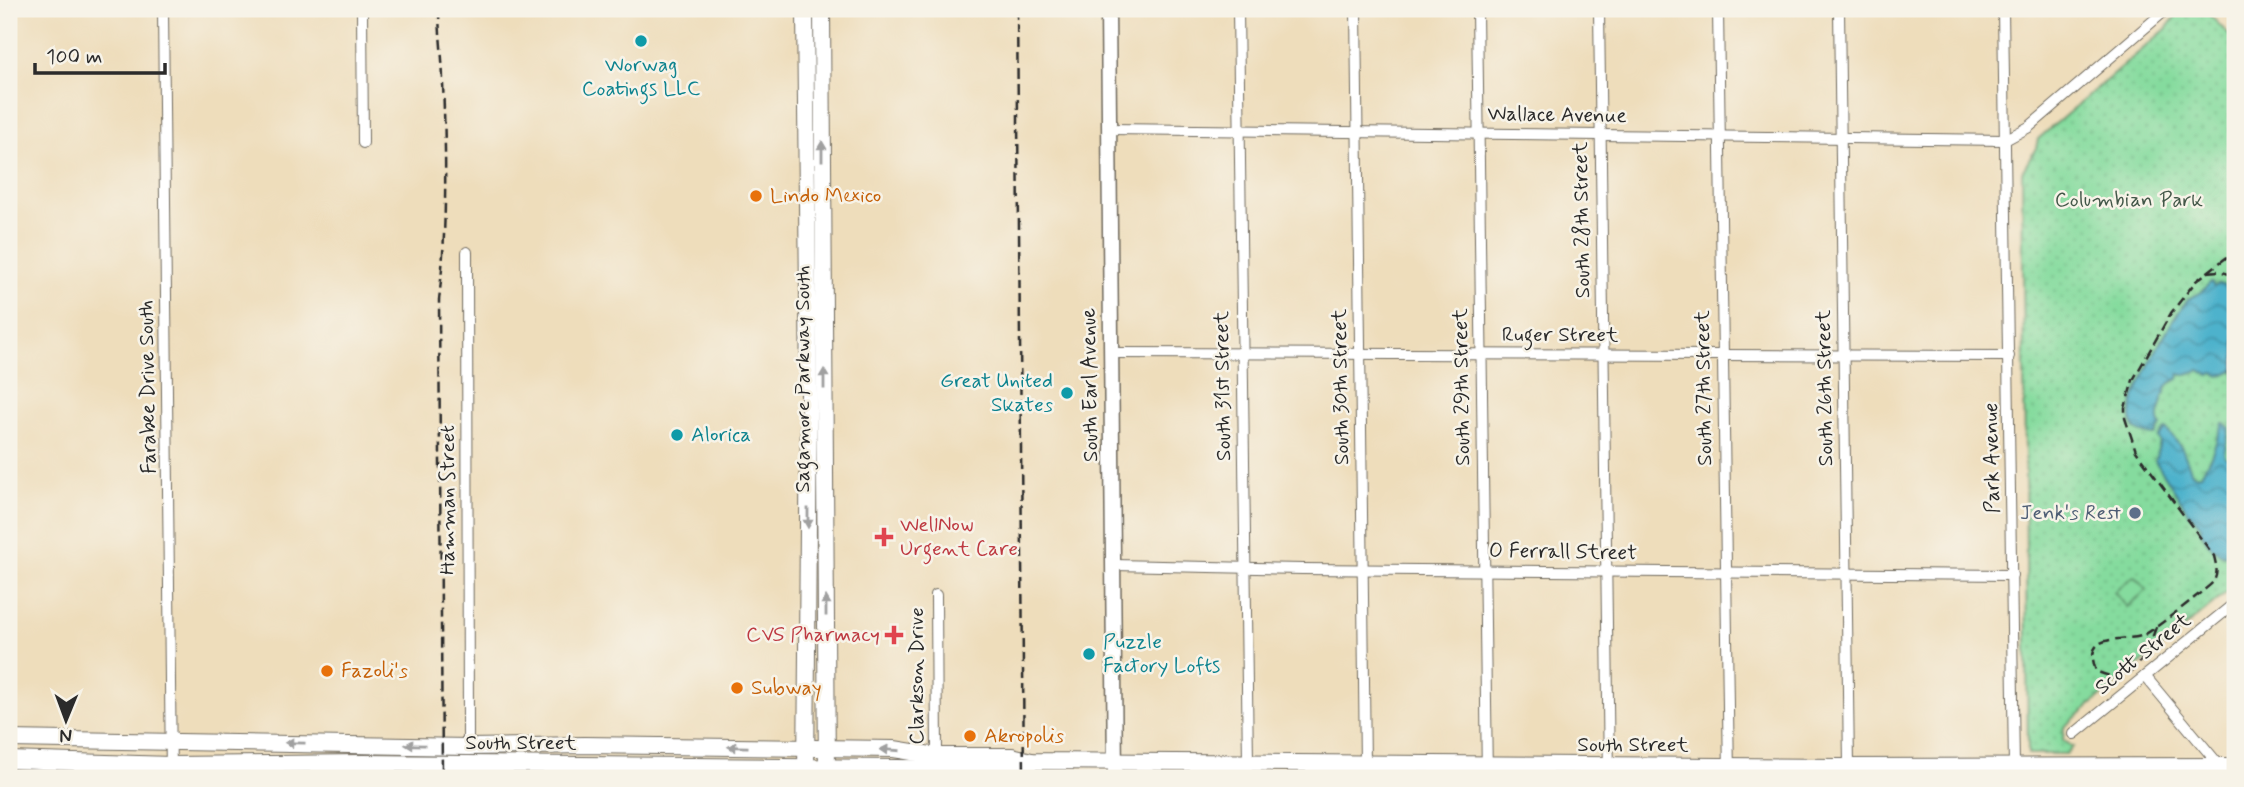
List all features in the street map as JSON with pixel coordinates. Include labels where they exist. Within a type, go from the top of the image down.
[{"type":"main road","name":"Sagamore Parkway South","points":[[805,9],[809,395],[806,772]]},
{"type":"main road","name":"Sagamore Parkway South","points":[[822,9],[827,772]]},
{"type":"main road","name":"South Street","points":[[9,738],[468,747],[584,745],[894,749],[937,756],[1012,757],[1031,761],[1114,761],[1212,770],[1248,763],[1487,771],[1729,773],[2227,765]]},
{"type":"main road","points":[[363,744],[364,763]]},
{"type":"main road","name":"South Street","points":[[9,760],[171,771],[364,763],[806,772],[1008,769],[1031,761]]},
{"type":"street","name":"Farabee Drive South","points":[[163,9],[171,771]]},
{"type":"street","points":[[362,9],[363,143]]},
{"type":"street","name":"South Earl Avenue","points":[[1108,9],[1115,778]]},
{"type":"street","name":"South 31st Street","points":[[1238,9],[1248,763]]},
{"type":"street","name":"South 30th Street","points":[[1356,9],[1365,765]]},
{"type":"street","name":"South 29th Street","points":[[1477,9],[1487,771]]},
{"type":"street","name":"South 28th Street","points":[[1599,9],[1609,772]]},
{"type":"street","name":"South 27th Street","points":[[1718,9],[1729,773]]},
{"type":"street","name":"South 26th Street","points":[[1839,9],[1850,773]]},
{"type":"street","name":"Park Avenue","points":[[2003,9],[2014,767]]},
{"type":"street","points":[[2005,144],[2029,127],[2167,9]]},
{"type":"street","name":"Wallace Avenue","points":[[1109,129],[1840,138],[2005,144]]},
{"type":"street","name":"Hamman Street","points":[[467,253],[468,747]]},
{"type":"street","name":"Ruger Street","points":[[1111,353],[2009,356]]},
{"type":"street","name":"O Ferrall Street","points":[[1114,565],[2012,575]]},
{"type":"street","name":"Clarkson Drive","points":[[936,596],[937,756]]},
{"type":"street","name":"Scott Street","points":[[2074,734],[2235,603]]},
{"type":"street","points":[[2145,676],[2227,765]]},
{"type":"street","points":[[1354,778],[1354,773],[1365,765]]},
{"type":"green space","name":"Columbian Park","points":[[2181,9],[2204,9],[2235,41],[2235,586],[2064,727],[2063,740],[2073,747],[2066,754],[2028,754],[2022,172],[2036,148],[2038,139],[2166,29]]},
{"type":"green space","points":[[2134,576],[2147,590],[2127,607],[2114,592]]},
{"type":"water","points":[[2211,282],[2214,287],[2219,284],[2235,287],[2235,368],[2220,376],[2199,370],[2179,374],[2178,379],[2169,384],[2163,395],[2159,414],[2161,426],[2155,435],[2140,432],[2134,428],[2131,419],[2132,408],[2144,375],[2183,306]]},
{"type":"water","points":[[2223,423],[2230,428],[2225,457],[2235,457],[2235,555],[2218,552],[2210,545],[2200,529],[2202,527],[2189,513],[2155,461],[2160,442],[2158,438],[2166,429],[2182,448],[2192,473],[2201,474]]},
{"type":"railway","points":[[439,9],[445,165],[445,219],[439,300],[442,778]]},
{"type":"railway","points":[[1017,9],[1024,778]]},
{"type":"railway","points":[[2156,627],[2148,649],[2129,673],[2109,676],[2096,671],[2093,658],[2094,649],[2099,644],[2149,632],[2209,586],[2216,573],[2214,556],[2136,451],[2125,418],[2125,408],[2133,380],[2171,313],[2196,281],[2235,251]]},
{"type":"railway","points":[[2208,272],[2219,271],[2235,276]]},
{"type":"place","name":"Worwag Coatings LLC","points":[[641,41]]},
{"type":"place","name":"Lindo Mexico","points":[[756,196]]},
{"type":"place","name":"Great United Skates","points":[[1067,393]]},
{"type":"place","name":"Alorica","points":[[677,435]]},
{"type":"place","name":"Jenk's Rest","points":[[2135,513]]},
{"type":"place","name":"WellNow Urgent Care","points":[[884,537]]},
{"type":"place","name":"CVS Pharmacy","points":[[894,635]]},
{"type":"place","name":"Puzzle Factory Lofts","points":[[1089,654]]},
{"type":"place","name":"Fazoli's","points":[[327,671]]},
{"type":"place","name":"Subway","points":[[737,688]]},
{"type":"place","name":"Akropolis","points":[[970,736]]}]
